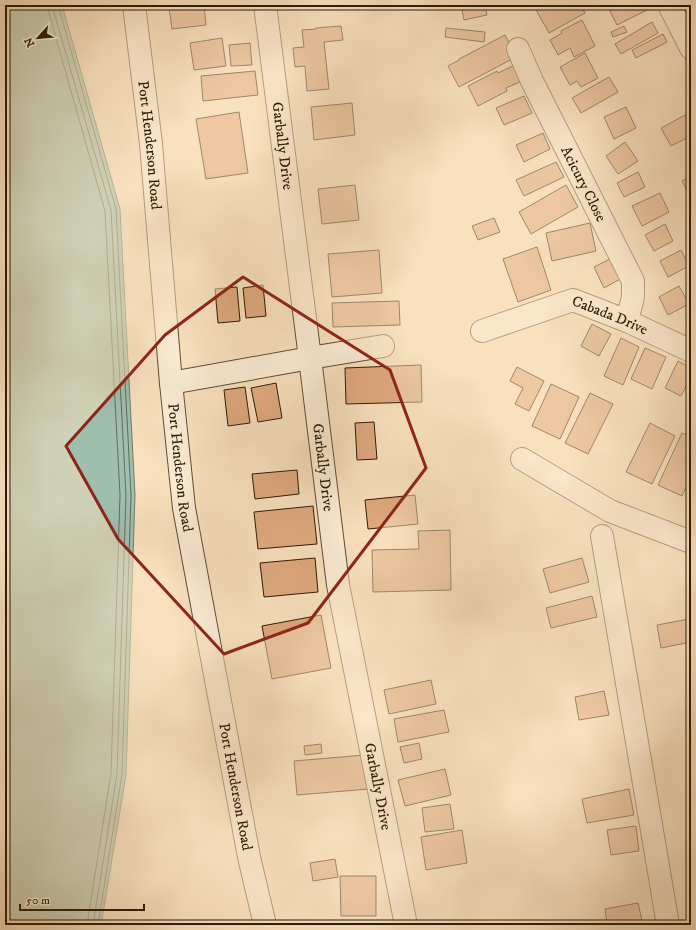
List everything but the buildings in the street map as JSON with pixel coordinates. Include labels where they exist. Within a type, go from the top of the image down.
[{"type":"street","name":"Port Henderson Road","points":[[134,5],[151,144],[171,383],[184,508],[249,857],[265,925]]},
{"type":"street","name":"Garbally Drive","points":[[265,5],[338,585],[406,925]]},
{"type":"street","points":[[669,5],[691,48]]},
{"type":"street","name":"Acicury Close","points":[[518,49],[532,81],[633,281],[633,297],[627,321]]},
{"type":"street","name":"Cabada Drive","points":[[482,331],[573,300],[627,321],[691,351]]},
{"type":"street","points":[[171,383],[383,346]]},
{"type":"street","points":[[522,458],[610,511],[691,542]]},
{"type":"street","points":[[602,536],[668,925]]},
{"type":"highlighted area","points":[[243,277],[390,370],[426,468],[308,623],[224,654],[118,539],[66,446],[165,335]]},
{"type":"water","points":[[5,5],[62,5],[120,209],[135,495],[126,775],[101,925],[5,925]]}]
